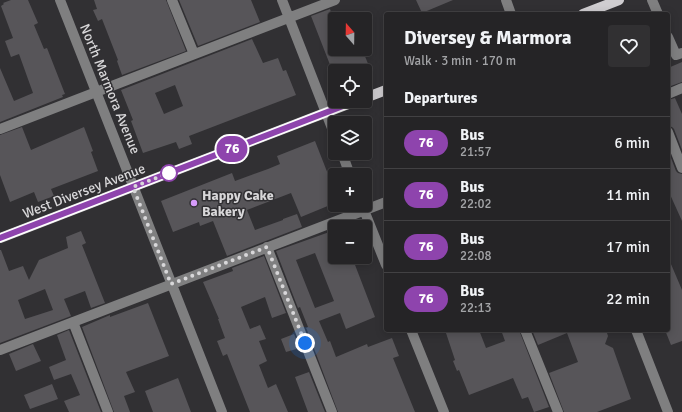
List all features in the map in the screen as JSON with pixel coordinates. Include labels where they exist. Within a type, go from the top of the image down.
[{"type":"main road","points":[[588,12],[618,0]]},
{"type":"main road","points":[[372,95],[384,91]]},
{"type":"main road","name":"West Diversey Avenue","points":[[0,238],[338,108]]},
{"type":"street","name":"North Marmora Avenue","points":[[60,0],[222,412]]},
{"type":"street","points":[[172,0],[194,54]]},
{"type":"street","points":[[282,0],[328,118]]},
{"type":"street","points":[[0,129],[335,0]]},
{"type":"street","points":[[506,0],[510,12]]},
{"type":"street","points":[[652,0],[657,12]]},
{"type":"street","points":[[670,42],[676,55],[682,53]]},
{"type":"street","points":[[670,93],[682,88]]},
{"type":"street","points":[[670,137],[682,168]]},
{"type":"street","points":[[372,206],[384,203]]},
{"type":"street","points":[[0,350],[267,247],[353,212]]},
{"type":"street","points":[[365,212],[384,260]]},
{"type":"street","points":[[267,247],[332,412]]},
{"type":"street","points":[[73,322],[108,412]]},
{"type":"street","points":[[413,332],[444,412]]},
{"type":"street","points":[[526,332],[558,412]]},
{"type":"street","points":[[637,332],[668,412]]},
{"type":"building","points":[[11,0],[28,0],[38,23],[34,25],[44,49],[47,48],[65,94],[62,95],[63,97],[0,122],[0,68],[14,101],[33,93],[19,54],[11,57],[5,41],[13,38],[1,6],[4,4],[3,3]]},
{"type":"building","points":[[94,0],[166,0],[186,51],[122,75],[117,61],[118,60],[102,19],[98,21],[93,10],[97,9]]},
{"type":"building","points":[[179,0],[251,0],[260,22],[198,46]]},
{"type":"building","points":[[416,0],[453,0],[424,12],[422,12]]},
{"type":"building","points":[[330,9],[331,12],[328,12],[328,56],[365,56],[368,64],[330,64],[311,16]]},
{"type":"building","points":[[252,39],[263,63],[278,58],[283,71],[286,70],[296,95],[189,136],[192,144],[179,149],[176,142],[143,153],[131,121],[133,120],[121,90]],"holes":[[[175,85],[183,106],[164,114],[155,93]]]},
{"type":"building","points":[[682,62],[682,82],[670,86],[670,67]]},
{"type":"building","points":[[675,98],[682,114],[682,150],[674,129],[670,126],[670,99]]},
{"type":"building","points":[[22,127],[31,150],[84,127],[93,151],[91,152],[98,171],[51,189],[54,196],[38,202],[34,192],[10,202],[0,175],[0,135]]},
{"type":"building","points":[[315,141],[328,174],[328,206],[301,217],[291,193],[247,210],[255,230],[297,214],[302,227],[227,256],[213,221],[200,226],[199,222],[173,232],[161,201],[232,173],[235,181],[268,169],[280,164],[277,156]]},
{"type":"building","points":[[670,155],[676,171],[682,174],[682,221],[670,194]]},
{"type":"building","points":[[81,231],[86,243],[82,245],[105,303],[91,308],[85,291],[64,299],[71,316],[0,343],[0,250],[9,271],[23,266],[29,280],[39,260],[68,248],[66,237]],"holes":[[[45,289],[53,310],[25,319],[18,300]]]},
{"type":"building","points":[[328,232],[328,264],[355,264],[375,317],[346,329],[340,313],[319,321],[328,342],[330,341],[336,357],[367,344],[368,347],[392,338],[399,356],[393,358],[415,412],[338,412],[306,328],[308,327],[300,307],[298,308],[276,251]],"holes":[[[315,253],[334,301],[315,308],[296,260]]]},
{"type":"building","points":[[264,256],[286,313],[272,318],[265,297],[241,307],[250,329],[260,325],[266,339],[259,341],[267,361],[259,365],[268,388],[276,384],[288,412],[250,412],[227,354],[223,356],[217,341],[225,338],[219,319],[203,282],[233,271],[232,268]]},
{"type":"building","points":[[670,262],[682,290],[682,341],[671,345],[666,332],[670,332]]},
{"type":"building","points":[[148,303],[169,356],[126,372],[135,392],[124,396],[130,412],[114,412],[82,327],[110,315],[110,317]]},
{"type":"building","points":[[69,330],[101,412],[69,412],[64,401],[80,395],[71,374],[54,380],[49,367],[66,360],[57,335]]},
{"type":"building","points":[[446,332],[480,332],[486,348],[505,341],[502,332],[520,332],[549,407],[534,412],[528,397],[522,399],[513,378],[469,395],[459,370],[457,371],[453,361],[455,360]]},
{"type":"building","points":[[533,332],[607,332],[608,336],[605,344],[613,348],[631,399],[597,412],[564,412],[549,373],[578,362],[567,333],[538,345]]},
{"type":"building","points":[[294,334],[300,348],[286,352],[281,339]]},
{"type":"building","points":[[33,344],[41,361],[16,371],[9,354]]},
{"type":"building","points":[[309,372],[325,412],[308,412],[295,377]]},
{"type":"building","points":[[178,378],[191,412],[153,412],[145,391]]},
{"type":"building","points":[[52,384],[58,399],[30,409],[24,395]]},
{"type":"bus line","name":"76","points":[[0,238],[338,108]]},
{"type":"place","name":"Happy Cake Bakery","points":[[194,203]]},
{"type":"route","points":[[169,173],[133,187],[171,284],[267,247],[305,343]]}]
